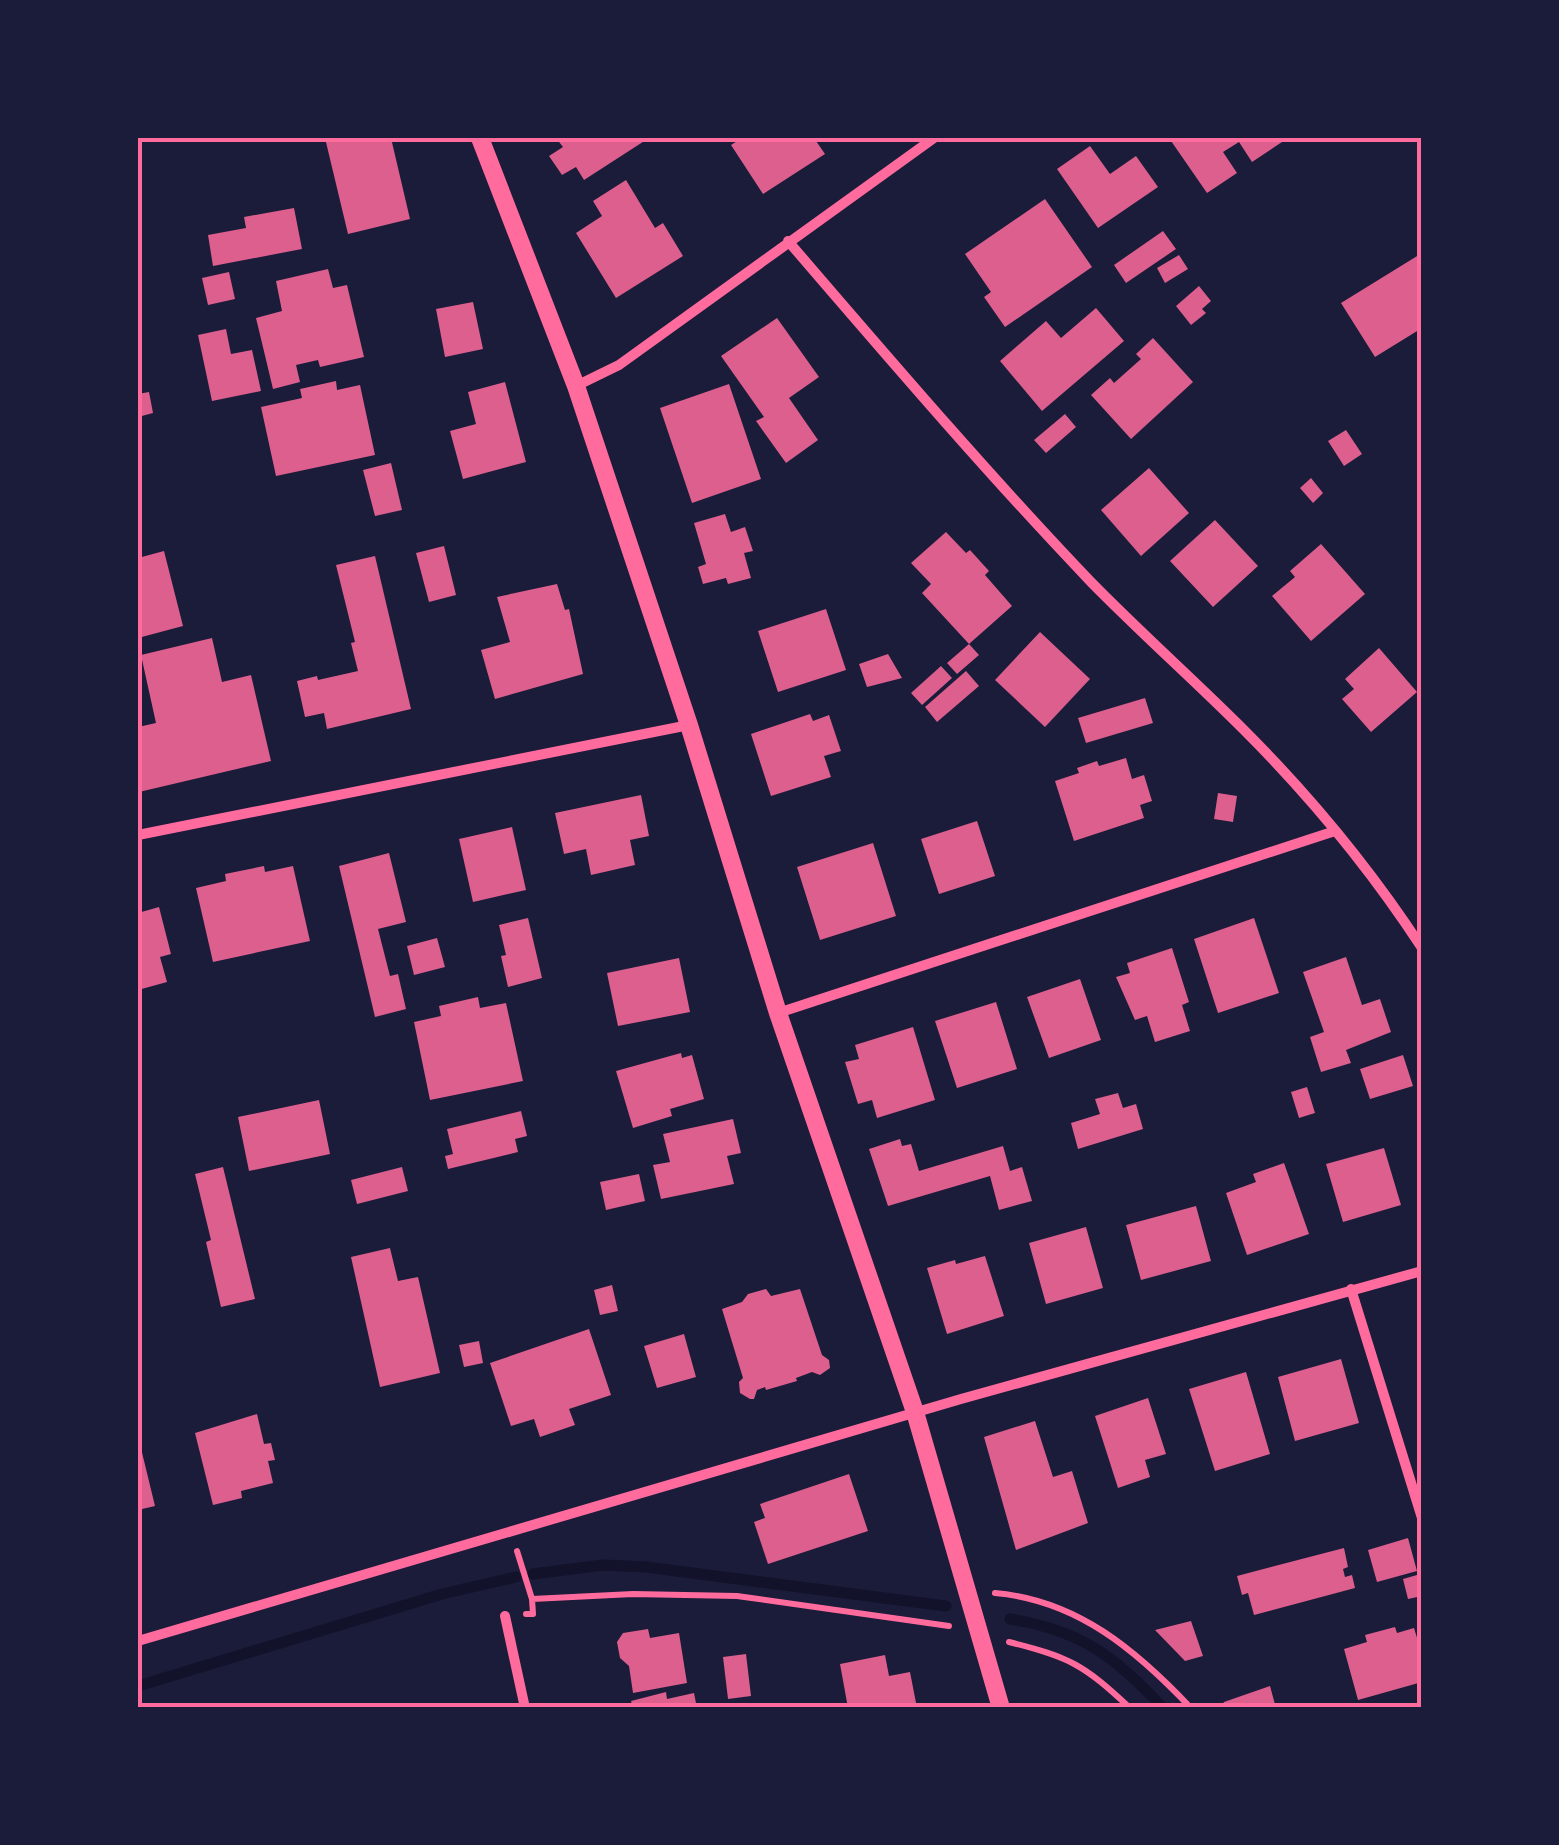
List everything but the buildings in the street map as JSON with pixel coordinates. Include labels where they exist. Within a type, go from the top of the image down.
[{"type":"street","points":[[480,138],[576,386],[689,725],[778,1013],[915,1412],[1001,1708]]},
{"type":"street","points":[[576,386],[619,364],[934,138]]},
{"type":"street","points":[[788,240],[963,445],[1093,584],[1248,733],[1335,830],[1422,948]]},
{"type":"street","points":[[138,835],[689,725]]},
{"type":"street","points":[[778,1013],[1335,830]]},
{"type":"street","points":[[138,1641],[915,1412],[1422,1271]]},
{"type":"street","points":[[1351,1290],[1422,1518]]},
{"type":"street","points":[[504,1616],[525,1708]]},
{"type":"path","points":[[520,1560],[532,1599],[633,1594],[737,1596],[981,1634],[1055,1653],[1090,1670],[1130,1708]]},
{"type":"path","points":[[967,1589],[1016,1595],[1090,1621],[1147,1661],[1191,1708]]},
{"type":"waterway","points":[[533,1574],[603,1565],[646,1567],[946,1606]]},
{"type":"waterway","points":[[138,1686],[442,1594],[516,1577]]},
{"type":"waterway","points":[[1010,1619],[1057,1630],[1095,1648],[1163,1708]]}]
